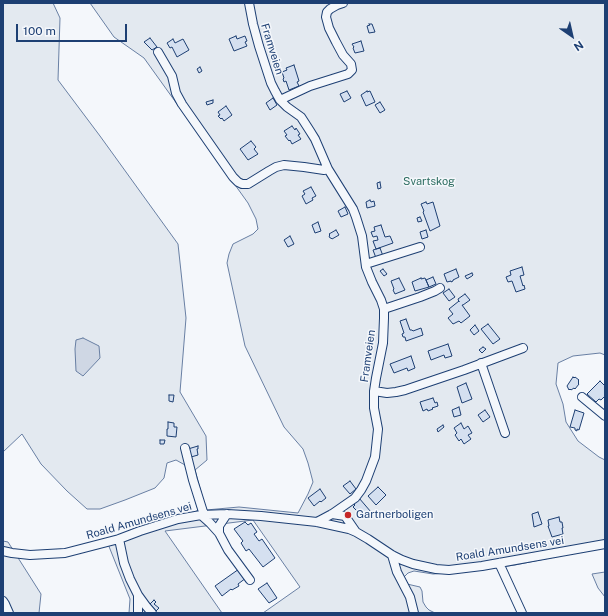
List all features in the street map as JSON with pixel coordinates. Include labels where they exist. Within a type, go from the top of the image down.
[{"type":"street","name":"Framveien","points":[[249,3],[253,24],[271,83],[280,100],[305,122],[315,139],[328,168],[353,209],[362,236],[366,264],[384,309],[383,343],[374,391],[374,408],[378,429],[375,457],[369,475],[355,498],[332,514],[317,522]]},
{"type":"street","points":[[280,100],[310,86],[348,74],[352,70],[351,64],[343,55],[329,28],[326,17],[327,12],[330,9],[343,3]]},
{"type":"street","points":[[158,52],[172,76],[179,99],[238,182],[248,184],[276,167],[284,165],[324,170],[328,168]]},
{"type":"street","points":[[366,264],[420,247]]},
{"type":"street","points":[[384,309],[420,297],[440,288]]},
{"type":"street","points":[[374,391],[387,393],[401,391],[523,348]]},
{"type":"street","points":[[481,363],[505,433]]},
{"type":"street","points":[[582,397],[605,416]]},
{"type":"street","points":[[185,448],[203,515],[219,534],[228,550],[250,580]]},
{"type":"street","points":[[219,534],[220,523],[227,514]]},
{"type":"street","name":"Roald Amundsens vei","points":[[3,551],[30,555],[53,554],[78,550],[119,539],[172,521],[203,515],[227,514],[317,522],[349,529],[368,539],[392,555],[413,564],[436,569],[449,570],[499,563],[605,544]]},
{"type":"street","points":[[332,514],[345,516],[356,532]]},
{"type":"street","points":[[119,539],[124,563],[130,579],[138,595],[152,613]]},
{"type":"street","points":[[392,555],[397,572],[414,607],[414,613]]},
{"type":"street","points":[[499,563],[522,613]]},
{"type":"street","points":[[138,595],[138,613]]},
{"type":"street","points":[[3,601],[9,613]]},
{"type":"green space","name":"Svartskog","points":[[3,3],[53,3],[60,18],[58,80],[178,244],[186,318],[180,392],[206,436],[207,460],[195,470],[206,510],[239,507],[298,513],[313,482],[308,463],[303,449],[284,427],[245,346],[227,263],[233,244],[253,234],[258,229],[256,219],[248,203],[144,58],[114,37],[90,3],[605,3],[605,355],[600,353],[573,356],[558,363],[556,384],[563,404],[566,422],[578,441],[605,460],[605,547],[515,565],[465,572],[433,574],[414,571],[408,573],[404,577],[407,584],[420,587],[423,602],[429,610],[435,613],[263,613],[300,587],[253,520],[165,531],[222,613],[129,613],[130,599],[106,539],[192,514],[198,510],[185,465],[176,460],[167,463],[164,478],[155,488],[100,509],[87,509],[41,464],[22,434],[3,452]]},
{"type":"green space","points":[[3,541],[8,542],[41,594],[39,613],[3,613]]},
{"type":"green space","points":[[605,572],[605,597],[598,588],[592,574]]},
{"type":"shaded area","points":[[83,338],[99,346],[100,358],[83,376],[76,371],[75,349],[76,340]]},
{"type":"building","points":[[369,24],[372,24],[375,32],[369,33],[367,26],[370,25]]},
{"type":"building","points":[[236,36],[237,39],[245,36],[247,46],[234,51],[229,39]]},
{"type":"building","points":[[150,38],[157,47],[152,50],[144,42]]},
{"type":"building","points":[[173,39],[175,43],[183,39],[189,50],[177,57],[172,47],[170,48],[167,43]]},
{"type":"building","points":[[361,41],[364,51],[355,53],[352,44]]},
{"type":"building","points":[[294,65],[299,86],[289,90],[286,81],[284,82],[282,72],[287,70],[286,68]]},
{"type":"building","points":[[200,67],[202,71],[199,73],[197,69]]},
{"type":"building","points":[[347,91],[351,98],[344,102],[340,94]]},
{"type":"building","points":[[367,91],[370,91],[375,102],[366,106],[361,95]]},
{"type":"building","points":[[273,98],[277,105],[270,110],[266,103]]},
{"type":"building","points":[[213,100],[213,103],[207,105],[206,102]]},
{"type":"building","points":[[380,102],[385,110],[380,113],[375,105]]},
{"type":"building","points":[[226,106],[232,115],[224,121],[218,116],[220,115],[218,112]]},
{"type":"building","points":[[292,126],[295,130],[296,128],[301,139],[292,144],[285,136],[287,135],[284,131]]},
{"type":"building","points":[[251,141],[256,147],[254,149],[258,154],[248,160],[240,149]]},
{"type":"building","points":[[380,182],[381,188],[378,189],[377,183]]},
{"type":"building","points":[[311,187],[316,196],[312,198],[313,200],[306,204],[302,196],[305,194],[303,191]]},
{"type":"building","points":[[370,200],[371,202],[374,201],[375,206],[367,208],[366,202]]},
{"type":"building","points":[[426,202],[427,204],[433,202],[440,226],[430,231],[421,204]]},
{"type":"building","points":[[345,207],[348,214],[341,217],[338,211]]},
{"type":"building","points":[[420,217],[422,221],[418,222],[417,218]]},
{"type":"building","points":[[318,222],[321,231],[315,233],[312,225]]},
{"type":"building","points":[[381,225],[385,237],[390,236],[393,243],[376,249],[373,241],[378,240],[377,236],[373,237],[371,232],[375,231],[374,227]]},
{"type":"building","points":[[336,230],[339,235],[332,239],[330,238],[329,234]]},
{"type":"building","points":[[426,230],[428,237],[422,239],[420,232]]},
{"type":"building","points":[[290,236],[294,244],[288,247],[284,240]]},
{"type":"building","points":[[380,248],[383,256],[376,258],[373,250]]},
{"type":"building","points":[[522,267],[524,275],[520,276],[525,289],[516,292],[512,281],[508,282],[506,277],[511,275],[510,271]]},
{"type":"building","points":[[383,269],[387,274],[384,276],[380,271]]},
{"type":"building","points":[[456,269],[459,277],[451,282],[447,282],[444,274]]},
{"type":"building","points":[[472,273],[473,275],[467,279],[465,276]]},
{"type":"building","points":[[433,277],[436,284],[429,287],[426,280]]},
{"type":"building","points":[[399,278],[405,290],[395,294],[391,281]]},
{"type":"building","points":[[425,278],[429,287],[415,291],[412,282]]},
{"type":"building","points":[[449,289],[455,297],[449,301],[443,293]]},
{"type":"building","points":[[465,294],[470,300],[462,305],[470,316],[461,323],[459,321],[453,324],[448,318],[453,314],[449,309],[459,301],[458,299]]},
{"type":"building","points":[[406,319],[410,330],[413,331],[421,328],[423,335],[406,341],[402,334],[404,333],[400,321]]},
{"type":"building","points":[[488,324],[500,339],[493,344],[481,329]]},
{"type":"building","points":[[475,325],[479,331],[474,335],[470,330]]},
{"type":"building","points":[[448,344],[452,356],[445,358],[444,355],[431,360],[428,351]]},
{"type":"building","points":[[483,347],[486,349],[482,353],[479,350]]},
{"type":"building","points":[[411,356],[415,368],[408,371],[407,368],[394,373],[390,364]]},
{"type":"building","points":[[573,377],[579,380],[579,384],[575,389],[569,390],[567,386]]},
{"type":"building","points":[[600,381],[605,386],[605,396],[596,402],[587,394]]},
{"type":"building","points":[[466,383],[472,399],[462,403],[457,387]]},
{"type":"building","points":[[169,395],[174,395],[173,402],[169,401]]},
{"type":"building","points":[[433,398],[435,403],[437,402],[438,406],[428,411],[427,409],[423,411],[420,402]]},
{"type":"building","points":[[459,407],[461,415],[454,417],[452,410]]},
{"type":"building","points":[[485,410],[490,417],[483,422],[478,415]]},
{"type":"building","points":[[575,410],[584,413],[579,430],[577,429],[577,431],[575,428],[570,427]]},
{"type":"building","points":[[168,422],[174,423],[174,427],[177,427],[176,437],[167,436]]},
{"type":"building","points":[[461,423],[464,429],[468,426],[472,433],[468,435],[471,439],[464,444],[461,439],[459,441],[455,435],[457,433],[454,428]]},
{"type":"building","points":[[443,425],[444,427],[438,432],[437,429]]},
{"type":"building","points":[[160,440],[165,440],[164,444],[160,444]]},
{"type":"building","points":[[198,446],[198,455],[191,457],[188,449]]},
{"type":"building","points":[[350,481],[356,489],[350,494],[343,486]]},
{"type":"building","points":[[378,487],[386,495],[376,505],[368,496]]},
{"type":"building","points":[[320,489],[326,498],[314,506],[308,498]]},
{"type":"building","points":[[359,498],[371,512],[366,517],[360,510],[358,512],[353,507],[355,505],[353,503]]},
{"type":"building","points":[[538,512],[542,524],[534,527],[532,514]]},
{"type":"building","points":[[559,517],[560,522],[562,522],[563,534],[552,537],[548,526],[548,520]]},
{"type":"building","points":[[245,522],[248,525],[251,523],[257,532],[254,534],[259,541],[262,539],[275,558],[263,567],[249,549],[246,551],[241,543],[243,541],[234,529]]},
{"type":"building","points":[[239,569],[246,578],[238,584],[239,586],[232,590],[231,589],[222,596],[215,586]]},
{"type":"building","points":[[267,583],[277,598],[269,603],[258,589]]},
{"type":"building","points":[[154,600],[156,602],[154,604],[159,608],[156,611],[150,604]]},
{"type":"place","name":"Gartnerboligen","points":[[348,515]]}]
